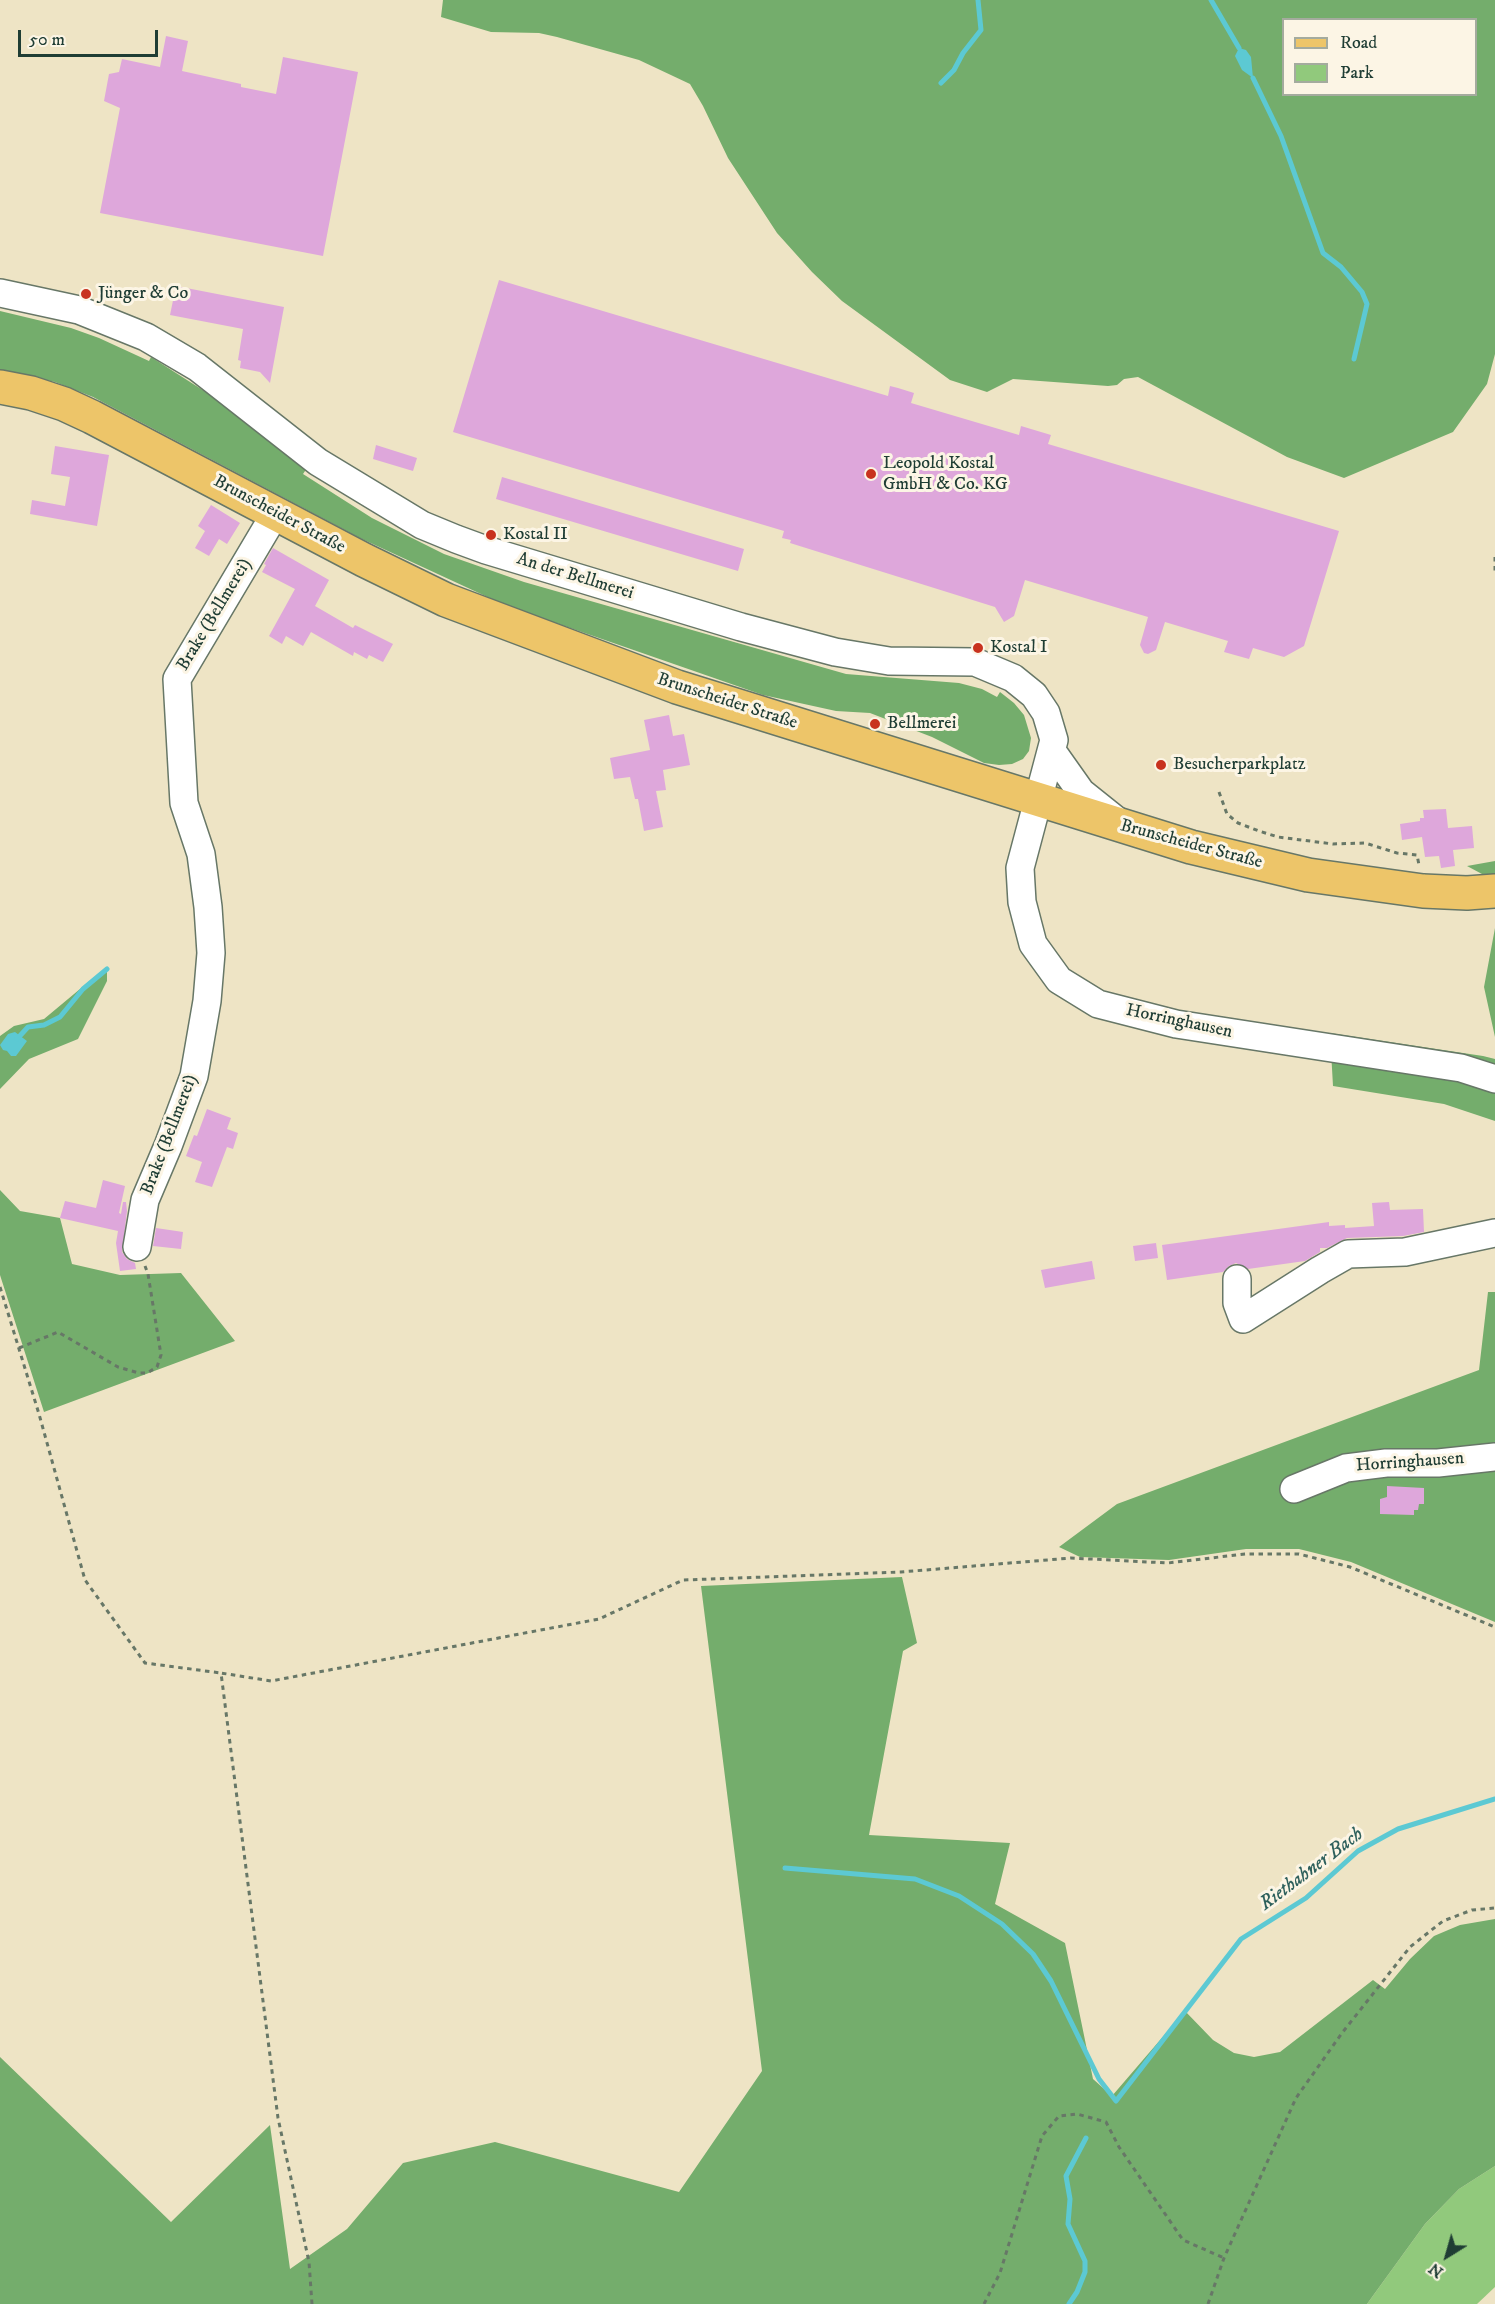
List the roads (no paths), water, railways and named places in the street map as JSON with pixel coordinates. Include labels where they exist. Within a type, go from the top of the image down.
[{"type":"main road","name":"Brunscheider Straße","points":[[0,387],[31,393],[73,408],[364,561],[446,600],[677,687],[1191,848],[1308,875],[1423,891],[1495,891]]},
{"type":"street","name":"An der Bellmerei","points":[[0,293],[79,310],[146,337],[197,367],[318,462],[422,525],[476,547],[741,627],[835,652],[890,661],[975,662],[996,669],[1013,678],[1034,695],[1046,713],[1054,740],[1038,799]]},
{"type":"street","name":"Brake (Bellmerei)","points":[[137,1247],[145,1200],[194,1076],[207,1001],[211,953],[201,854],[184,803],[177,679],[275,514]]},
{"type":"street","name":"An der Bellmerei","points":[[1052,751],[1082,792],[1123,826]]},
{"type":"street","name":"Horringhausen","points":[[1038,799],[1020,868],[1022,902],[1033,944],[1059,980],[1098,1004],[1176,1024],[1461,1068],[1495,1079]]},
{"type":"street","points":[[1236,1279],[1237,1303],[1243,1320],[1348,1254],[1406,1252],[1495,1233]]},
{"type":"street","name":"Horringhausen","points":[[1294,1489],[1346,1468],[1386,1463],[1438,1463],[1495,1457]]},
{"type":"water","points":[[1239,48],[1246,50],[1251,57],[1253,78],[1242,70],[1235,56]]},
{"type":"water","points":[[15,1032],[27,1041],[16,1056],[11,1056],[0,1045],[8,1034]]},
{"type":"waterway","points":[[941,83],[954,70],[963,53],[981,30],[978,0]]},
{"type":"waterway","points":[[1211,0],[1239,48]]},
{"type":"waterway","points":[[1253,78],[1281,136],[1323,253],[1341,267],[1362,292],[1367,304],[1354,359]]},
{"type":"waterway","points":[[17,1039],[28,1027],[44,1025],[60,1017],[83,989],[107,969]]},
{"type":"waterway","name":"Riethahner Bach","points":[[785,1868],[915,1879],[959,1896],[1002,1924],[1033,1954],[1051,1981],[1099,2079],[1116,2101],[1241,1939],[1306,1898],[1358,1851],[1398,1829],[1495,1799]]},
{"type":"waterway","name":"Riethahner Bach","points":[[1069,2304],[1085,2272],[1085,2261],[1068,2224],[1070,2199],[1066,2176],[1086,2138]]},
{"type":"place","name":"Jünger & Co","points":[[86,294]]},
{"type":"place","name":"Leopold Kostal GmbH & Co. KG","points":[[871,474]]},
{"type":"place","name":"Kostal II","points":[[491,535]]},
{"type":"place","name":"Kostal I","points":[[978,648]]},
{"type":"place","name":"Bellmerei","points":[[875,724]]},
{"type":"place","name":"Besucherparkplatz","points":[[1161,765]]}]
